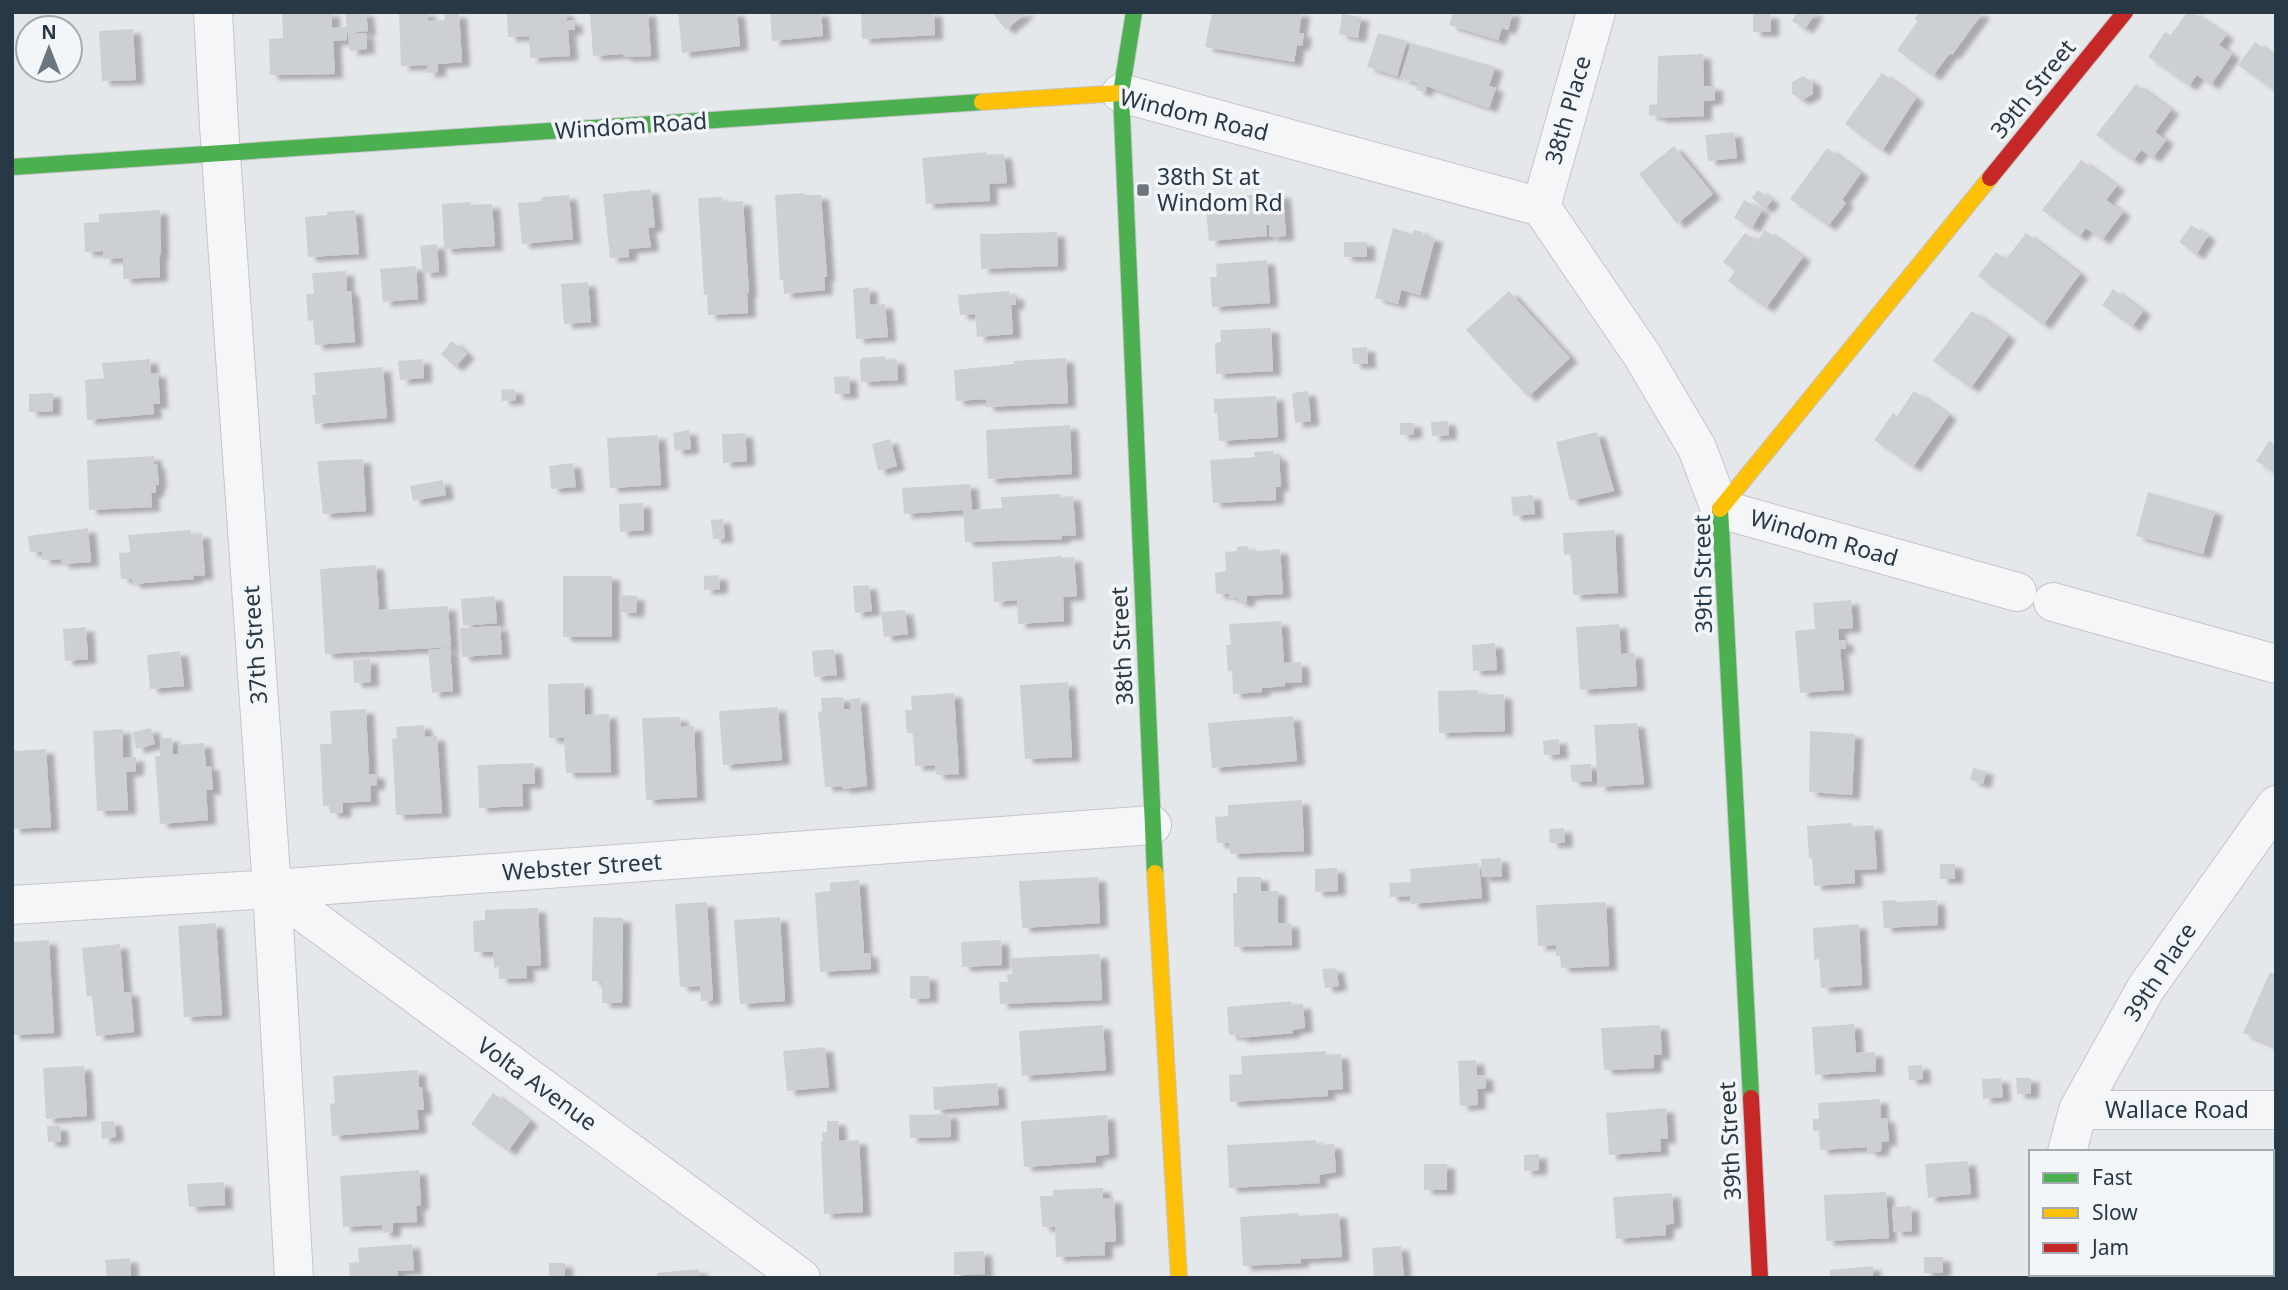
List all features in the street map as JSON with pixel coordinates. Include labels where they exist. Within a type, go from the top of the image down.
[{"type":"street","name":"37th Street","points":[[213,12],[272,890],[294,1278]]},
{"type":"street","name":"38th Street","points":[[1134,12],[1121,93],[1152,825],[1179,1278]]},
{"type":"street","name":"38th Place","points":[[1541,207],[1595,12]]},
{"type":"street","name":"39th Street","points":[[1760,1278],[1720,509],[2125,12]]},
{"type":"street","name":"Windom Road","points":[[12,167],[1121,93],[1541,207],[1642,355],[1697,448],[1720,509],[2017,592]]},
{"type":"street","points":[[2053,602],[2276,664]]},
{"type":"street","name":"39th Place","points":[[2068,1150],[2078,1110],[2146,988],[2276,805]]},
{"type":"street","name":"Webster Street","points":[[12,905],[272,890],[1152,825]]},
{"type":"street","name":"Volta Avenue","points":[[272,890],[801,1278]]},
{"type":"street","name":"Wallace Road","points":[[2078,1110],[2276,1110]]},
{"type":"building","points":[[282,12],[332,12],[332,28],[347,27],[345,12],[366,12],[368,31],[347,33],[347,40],[333,41],[335,74],[270,75],[269,39],[283,38]]},
{"type":"building","points":[[399,12],[428,12],[428,21],[445,20],[444,14],[459,13],[462,62],[438,64],[438,72],[427,73],[427,65],[401,66]]},
{"type":"building","points":[[507,12],[566,12],[567,21],[574,20],[575,30],[568,30],[570,56],[530,58],[529,36],[508,37]]},
{"type":"building","points":[[590,12],[648,12],[651,56],[593,56]]},
{"type":"building","points":[[678,12],[737,12],[740,46],[682,53]]},
{"type":"building","points":[[770,12],[821,12],[823,36],[772,41]]},
{"type":"building","points":[[861,12],[934,12],[935,35],[862,39]]},
{"type":"building","points":[[992,12],[1027,12],[1006,30]]},
{"type":"building","points":[[1212,12],[1302,12],[1299,33],[1304,33],[1302,46],[1297,45],[1294,62],[1205,47]]},
{"type":"building","points":[[1453,12],[1513,12],[1508,30],[1502,28],[1498,40],[1449,25]]},
{"type":"building","points":[[1797,12],[1816,12],[1805,29],[1792,21]]},
{"type":"building","points":[[1920,12],[1982,14],[1933,76],[1897,50],[1918,21],[1914,19]]},
{"type":"building","points":[[2187,12],[2192,12],[2226,35],[2219,45],[2232,54],[2211,85],[2197,75],[2189,86],[2148,57],[2165,32],[2171,35]]},
{"type":"building","points":[[1342,14],[1361,17],[1358,38],[1339,34]]},
{"type":"building","points":[[1753,14],[1771,14],[1771,32],[1753,32]]},
{"type":"building","points":[[133,29],[136,80],[102,81],[99,31]]},
{"type":"building","points":[[366,33],[367,49],[350,51],[348,34]]},
{"type":"building","points":[[1378,33],[1407,41],[1397,76],[1367,67]]},
{"type":"building","points":[[2255,42],[2276,57],[2276,92],[2238,65]]},
{"type":"building","points":[[1411,43],[1495,67],[1489,86],[1496,88],[1489,108],[1426,86],[1424,92],[1416,90],[1418,83],[1400,78]]},
{"type":"building","points":[[1703,54],[1704,86],[1715,86],[1715,100],[1704,101],[1704,116],[1649,116],[1649,105],[1657,104],[1658,56]]},
{"type":"building","points":[[1882,73],[1916,98],[1882,151],[1845,124]]},
{"type":"building","points":[[1803,76],[1813,82],[1813,94],[1802,100],[1792,94],[1792,82]]},
{"type":"building","points":[[2136,84],[2171,110],[2155,132],[2166,140],[2153,158],[2141,150],[2133,161],[2096,135]]},
{"type":"building","points":[[1734,132],[1737,158],[1708,161],[1705,135]]},
{"type":"building","points":[[1674,146],[1713,194],[1677,224],[1639,174]]},
{"type":"building","points":[[1827,148],[1861,173],[1842,200],[1846,203],[1828,226],[1790,199]]},
{"type":"building","points":[[986,152],[986,155],[1004,154],[1007,183],[989,184],[990,201],[926,204],[922,158]]},
{"type":"building","points":[[2081,160],[2117,186],[2106,200],[2123,212],[2102,240],[2086,228],[2079,237],[2042,210]]},
{"type":"building","points":[[651,189],[655,227],[648,228],[651,247],[629,249],[629,257],[610,258],[603,194]]},
{"type":"building","points":[[1758,190],[1772,200],[1765,209],[1752,198]]},
{"type":"building","points":[[1283,194],[1286,236],[1269,237],[1269,225],[1266,225],[1267,236],[1209,241],[1206,209],[1212,209],[1211,198]]},
{"type":"building","points":[[569,195],[573,239],[522,244],[518,203],[542,201],[541,197]]},
{"type":"building","points":[[775,195],[821,195],[827,277],[824,277],[825,290],[784,294],[783,280],[780,280]]},
{"type":"building","points":[[722,197],[722,202],[743,201],[748,313],[708,315],[707,295],[704,295],[698,198]]},
{"type":"building","points":[[1744,200],[1762,210],[1752,228],[1734,218]]},
{"type":"building","points":[[470,202],[470,205],[492,204],[495,246],[444,249],[442,204]]},
{"type":"building","points":[[160,210],[160,277],[123,279],[123,258],[103,259],[103,251],[85,252],[84,223],[99,222],[99,214]]},
{"type":"building","points":[[355,210],[359,254],[308,257],[305,217]]},
{"type":"building","points":[[2191,225],[2208,236],[2196,255],[2179,242]]},
{"type":"building","points":[[1393,228],[1412,234],[1414,230],[1423,232],[1422,235],[1435,238],[1420,295],[1401,290],[1398,304],[1375,298]]},
{"type":"building","points":[[1765,230],[1803,257],[1766,308],[1728,281],[1735,271],[1723,262],[1745,233],[1757,241]]},
{"type":"building","points":[[1057,232],[1058,266],[981,269],[980,234]]},
{"type":"building","points":[[2026,233],[2080,274],[2043,325],[1978,276],[1996,252],[2006,259]]},
{"type":"building","points":[[1344,242],[1367,242],[1367,257],[1344,257]]},
{"type":"building","points":[[437,244],[439,272],[423,273],[420,246]]},
{"type":"building","points":[[1267,260],[1270,303],[1212,307],[1210,277],[1217,277],[1216,264]]},
{"type":"building","points":[[416,266],[418,299],[383,302],[380,269]]},
{"type":"building","points":[[346,271],[347,291],[351,291],[355,342],[315,345],[313,320],[308,321],[306,294],[314,294],[312,273]]},
{"type":"building","points":[[588,282],[591,322],[564,324],[561,284]]},
{"type":"building","points":[[869,287],[870,305],[885,304],[888,337],[856,339],[853,289]]},
{"type":"building","points":[[2113,289],[2143,311],[2132,327],[2102,305]]},
{"type":"building","points":[[1009,291],[1009,295],[1016,295],[1016,305],[1011,305],[1013,334],[977,337],[975,314],[960,315],[958,295]]},
{"type":"building","points":[[1509,291],[1570,358],[1528,397],[1466,330]]},
{"type":"building","points":[[1972,311],[2008,336],[1971,388],[1933,361]]},
{"type":"building","points":[[1271,328],[1273,371],[1216,374],[1215,343],[1221,342],[1220,330]]},
{"type":"building","points":[[452,341],[467,354],[455,367],[441,354]]},
{"type":"building","points":[[1367,347],[1368,364],[1353,364],[1352,348]]},
{"type":"building","points":[[885,356],[885,360],[897,359],[898,380],[861,382],[862,358]]},
{"type":"building","points":[[1066,358],[1068,403],[986,407],[986,399],[956,401],[954,370],[1014,364],[1014,361]]},
{"type":"building","points":[[150,359],[151,373],[158,373],[160,404],[153,404],[154,414],[87,420],[85,380],[104,378],[102,363]]},
{"type":"building","points":[[423,359],[424,378],[400,380],[398,361]]},
{"type":"building","points":[[383,367],[387,418],[315,424],[312,395],[316,395],[314,373]]},
{"type":"building","points":[[849,376],[850,394],[835,394],[834,377]]},
{"type":"building","points":[[515,389],[516,400],[502,401],[501,390]]},
{"type":"building","points":[[1308,391],[1311,421],[1295,423],[1292,393]]},
{"type":"building","points":[[1914,391],[1949,415],[1913,467],[1874,440],[1893,413],[1897,416]]},
{"type":"building","points":[[53,393],[53,411],[29,412],[29,394]]},
{"type":"building","points":[[1276,396],[1278,437],[1219,441],[1214,399]]},
{"type":"building","points":[[1448,421],[1449,435],[1432,436],[1431,422]]},
{"type":"building","points":[[1400,423],[1414,423],[1414,434],[1400,435]]},
{"type":"building","points":[[1070,425],[1072,474],[988,479],[986,430]]},
{"type":"building","points":[[689,430],[691,449],[675,451],[673,433]]},
{"type":"building","points":[[1597,432],[1614,491],[1570,501],[1556,442]]},
{"type":"building","points":[[745,433],[747,461],[723,463],[722,434]]},
{"type":"building","points":[[658,435],[661,485],[610,488],[607,438]]},
{"type":"building","points":[[890,439],[897,466],[878,471],[872,444]]},
{"type":"building","points":[[2269,441],[2276,445],[2274,472],[2256,461]]},
{"type":"building","points":[[1273,451],[1274,456],[1279,456],[1281,487],[1276,487],[1276,500],[1213,503],[1210,460],[1255,457],[1254,452]]},
{"type":"building","points":[[154,456],[159,485],[156,485],[156,493],[151,493],[152,507],[89,510],[87,460]]},
{"type":"building","points":[[363,459],[366,511],[323,514],[317,461]]},
{"type":"building","points":[[573,463],[576,487],[551,489],[549,466]]},
{"type":"building","points":[[443,480],[446,495],[413,501],[410,486]]},
{"type":"building","points":[[970,484],[972,510],[1002,508],[1001,497],[1060,494],[1060,497],[1073,496],[1076,535],[1062,536],[1062,539],[965,542],[963,510],[904,514],[902,488]]},
{"type":"building","points":[[2148,492],[2215,511],[2203,554],[2136,536]]},
{"type":"building","points":[[1533,495],[1535,514],[1513,516],[1511,497]]},
{"type":"building","points":[[643,503],[644,530],[620,532],[619,504]]},
{"type":"building","points":[[723,519],[725,538],[713,539],[711,520]]},
{"type":"building","points":[[88,528],[91,562],[61,564],[61,559],[42,560],[42,551],[30,552],[28,536]]},
{"type":"building","points":[[191,530],[191,535],[202,533],[205,575],[193,576],[194,579],[132,584],[132,579],[121,579],[119,553],[130,552],[128,535]]},
{"type":"building","points":[[1615,530],[1618,593],[1573,595],[1571,554],[1564,555],[1563,533]]},
{"type":"building","points":[[1248,546],[1249,552],[1280,549],[1283,594],[1247,596],[1247,602],[1238,602],[1238,597],[1216,594],[1215,573],[1226,571],[1225,552]]},
{"type":"building","points":[[1074,557],[1077,596],[1063,597],[1064,621],[1018,624],[1017,600],[994,602],[992,562]]},
{"type":"building","points":[[376,565],[379,610],[448,606],[451,647],[325,654],[320,569]]},
{"type":"building","points":[[719,575],[720,589],[704,590],[704,576]]},
{"type":"building","points":[[563,576],[612,576],[612,637],[563,637]]},
{"type":"building","points":[[869,585],[872,611],[855,613],[853,586]]},
{"type":"building","points":[[621,595],[637,596],[636,613],[620,612]]},
{"type":"building","points":[[495,596],[497,623],[463,626],[461,599]]},
{"type":"building","points":[[1851,600],[1853,628],[1838,629],[1839,641],[1845,640],[1846,649],[1840,649],[1844,690],[1800,693],[1795,631],[1815,629],[1813,603]]},
{"type":"building","points":[[905,610],[908,634],[884,637],[881,612]]},
{"type":"building","points":[[1281,621],[1284,663],[1301,662],[1302,682],[1262,688],[1262,692],[1233,694],[1232,671],[1228,672],[1226,645],[1231,645],[1229,624]]},
{"type":"building","points":[[1619,624],[1621,654],[1635,653],[1637,686],[1580,690],[1576,627]]},
{"type":"building","points":[[500,626],[502,654],[462,657],[460,628]]},
{"type":"building","points":[[86,627],[88,659],[65,661],[63,629]]},
{"type":"building","points":[[1495,643],[1497,670],[1473,671],[1472,645]]},
{"type":"building","points":[[450,648],[453,691],[432,693],[428,650]]},
{"type":"building","points":[[834,649],[837,675],[814,677],[812,651]]},
{"type":"building","points":[[180,651],[184,686],[150,689],[147,655]]},
{"type":"building","points":[[370,659],[371,682],[354,683],[353,660]]},
{"type":"building","points":[[1068,682],[1072,757],[1025,759],[1020,685]]},
{"type":"building","points":[[584,683],[585,715],[609,714],[611,772],[566,773],[564,738],[549,738],[548,684]]},
{"type":"building","points":[[1478,690],[1478,695],[1504,694],[1505,731],[1439,733],[1438,691]]},
{"type":"building","points":[[954,693],[959,774],[936,775],[935,765],[915,766],[913,733],[907,733],[905,710],[912,710],[911,696]]},
{"type":"building","points":[[843,697],[844,709],[852,709],[851,699],[860,698],[867,786],[843,789],[842,786],[825,787],[818,712],[822,711],[821,698]]},
{"type":"building","points":[[778,707],[782,760],[723,765],[719,711]]},
{"type":"building","points":[[366,709],[369,774],[377,774],[377,785],[370,786],[371,801],[343,803],[343,813],[330,813],[330,806],[323,806],[320,744],[332,744],[330,711]]},
{"type":"building","points":[[1293,716],[1297,761],[1212,768],[1208,723]]},
{"type":"building","points":[[680,717],[681,727],[694,726],[697,797],[646,800],[642,718]]},
{"type":"building","points":[[1637,723],[1644,784],[1598,787],[1594,725]]},
{"type":"building","points":[[424,725],[425,737],[437,736],[442,813],[396,815],[392,739],[397,738],[396,727]]},
{"type":"building","points":[[151,728],[155,744],[136,749],[133,732]]},
{"type":"building","points":[[123,729],[123,758],[136,757],[136,771],[126,772],[128,810],[97,811],[93,731]]},
{"type":"building","points":[[1810,731],[1855,734],[1852,795],[1809,792]]},
{"type":"building","points":[[160,738],[172,738],[173,755],[179,754],[178,745],[204,743],[206,766],[211,766],[213,790],[206,790],[208,820],[160,824],[155,756],[160,756]]},
{"type":"building","points":[[1559,739],[1560,754],[1544,755],[1543,741]]},
{"type":"building","points":[[46,749],[51,827],[12,829],[13,751]]},
{"type":"building","points":[[534,763],[535,784],[522,784],[523,806],[479,808],[478,765]]},
{"type":"building","points":[[1591,764],[1592,781],[1572,782],[1570,765]]},
{"type":"building","points":[[1973,768],[1986,771],[1983,784],[1970,780]]},
{"type":"building","points":[[1302,800],[1304,851],[1230,854],[1229,843],[1217,843],[1215,817],[1228,816],[1228,805]]},
{"type":"building","points":[[1851,823],[1852,827],[1874,825],[1877,869],[1854,870],[1855,883],[1814,886],[1807,826]]},
{"type":"building","points":[[1564,828],[1565,843],[1550,843],[1549,829]]},
{"type":"building","points":[[1501,858],[1502,877],[1482,877],[1481,859]]},
{"type":"building","points":[[1479,863],[1482,898],[1411,904],[1410,896],[1390,897],[1389,883],[1411,882],[1410,869]]},
{"type":"building","points":[[1940,864],[1955,864],[1955,879],[1940,879]]},
{"type":"building","points":[[1337,868],[1338,891],[1315,892],[1315,869]]},
{"type":"building","points":[[1098,877],[1100,923],[1022,928],[1019,881]]},
{"type":"building","points":[[1237,877],[1261,877],[1261,891],[1278,891],[1278,923],[1291,923],[1292,945],[1234,947],[1233,893],[1237,893]]},
{"type":"building","points":[[859,880],[864,953],[870,953],[871,969],[820,972],[815,893],[830,891],[830,883]]},
{"type":"building","points":[[1937,900],[1938,925],[1884,928],[1882,901]]},
{"type":"building","points":[[707,902],[713,1000],[701,1001],[700,986],[680,987],[675,904]]},
{"type":"building","points":[[1606,902],[1609,966],[1561,968],[1560,956],[1556,956],[1556,945],[1538,946],[1536,905]]},
{"type":"building","points":[[538,908],[541,965],[526,966],[527,978],[499,979],[499,967],[494,968],[493,952],[474,952],[473,921],[485,920],[485,910]]},
{"type":"building","points":[[593,917],[623,918],[622,1003],[602,1003],[602,982],[592,981]]},
{"type":"building","points":[[780,917],[785,1001],[740,1004],[734,920]]},
{"type":"building","points":[[216,923],[222,1015],[184,1017],[178,926]]},
{"type":"building","points":[[1859,924],[1862,985],[1821,988],[1819,959],[1814,960],[1813,928]]},
{"type":"building","points":[[49,940],[54,1033],[12,1035],[12,942]]},
{"type":"building","points":[[1001,940],[1002,965],[962,967],[961,942]]},
{"type":"building","points":[[120,944],[124,992],[131,992],[134,1032],[96,1036],[92,996],[87,997],[82,948]]},
{"type":"building","points":[[1100,954],[1102,1000],[1000,1004],[999,982],[1008,982],[1007,974],[1012,974],[1011,958]]},
{"type":"building","points":[[1336,968],[1339,986],[1325,988],[1322,969]]},
{"type":"building","points":[[2270,972],[2276,975],[2276,1047],[2243,1033]]},
{"type":"building","points":[[910,976],[929,976],[930,998],[910,999]]},
{"type":"building","points":[[1291,1001],[1291,1006],[1303,1004],[1305,1028],[1292,1030],[1293,1033],[1239,1038],[1239,1035],[1229,1035],[1227,1007]]},
{"type":"building","points":[[1854,1024],[1856,1053],[1875,1052],[1876,1071],[1815,1075],[1812,1027]]},
{"type":"building","points":[[1103,1025],[1106,1070],[1022,1076],[1019,1031]]},
{"type":"building","points":[[1660,1025],[1662,1055],[1654,1055],[1654,1068],[1604,1070],[1601,1028]]},
{"type":"building","points":[[825,1047],[829,1087],[787,1091],[783,1051]]},
{"type":"building","points":[[1326,1051],[1326,1055],[1341,1054],[1343,1089],[1327,1090],[1328,1096],[1230,1102],[1229,1075],[1242,1074],[1241,1056]]},
{"type":"building","points":[[1476,1060],[1477,1075],[1485,1075],[1486,1088],[1477,1089],[1478,1105],[1460,1106],[1458,1061]]},
{"type":"building","points":[[1922,1065],[1923,1079],[1909,1080],[1908,1066]]},
{"type":"building","points":[[84,1066],[87,1116],[46,1119],[43,1068]]},
{"type":"building","points":[[418,1070],[424,1110],[417,1110],[419,1129],[332,1136],[330,1104],[335,1103],[333,1076]]},
{"type":"building","points":[[2001,1078],[2003,1097],[1983,1099],[1982,1079]]},
{"type":"building","points":[[2016,1078],[2031,1078],[2031,1094],[2017,1094]]},
{"type":"building","points":[[997,1083],[999,1105],[934,1110],[933,1087]]},
{"type":"building","points":[[493,1093],[530,1121],[508,1151],[471,1124]]},
{"type":"building","points":[[1880,1099],[1881,1118],[1887,1118],[1889,1141],[1882,1142],[1881,1151],[1868,1152],[1867,1147],[1820,1150],[1819,1131],[1813,1131],[1813,1119],[1819,1119],[1818,1103]]},
{"type":"building","points":[[1666,1108],[1668,1139],[1660,1139],[1661,1151],[1609,1155],[1606,1113]]},
{"type":"building","points":[[950,1114],[951,1137],[910,1138],[909,1115]]},
{"type":"building","points":[[1107,1115],[1109,1154],[1096,1156],[1096,1162],[1024,1167],[1021,1121]]},
{"type":"building","points":[[114,1121],[116,1137],[102,1139],[101,1122]]},
{"type":"building","points":[[827,1121],[838,1121],[839,1141],[859,1140],[863,1212],[824,1214],[821,1141],[822,1133],[827,1132]]},
{"type":"building","points":[[47,1126],[60,1126],[61,1142],[48,1142]]},
{"type":"building","points":[[1316,1140],[1317,1145],[1334,1144],[1336,1172],[1319,1175],[1320,1183],[1229,1188],[1227,1145]]},
{"type":"building","points":[[1539,1154],[1539,1170],[1524,1171],[1524,1155]]},
{"type":"building","points":[[1968,1161],[1971,1194],[1928,1198],[1925,1164]]},
{"type":"building","points":[[1424,1164],[1447,1164],[1447,1190],[1424,1190]]},
{"type":"building","points":[[419,1170],[421,1205],[416,1206],[417,1222],[393,1223],[393,1232],[383,1233],[382,1225],[343,1227],[340,1176]]},
{"type":"building","points":[[224,1182],[225,1205],[189,1207],[187,1184]]},
{"type":"building","points":[[1103,1188],[1103,1199],[1114,1198],[1116,1241],[1105,1242],[1105,1255],[1056,1257],[1055,1227],[1042,1227],[1040,1196],[1053,1196],[1053,1190]]},
{"type":"building","points":[[1886,1192],[1889,1238],[1826,1241],[1824,1195]]},
{"type":"building","points":[[1672,1193],[1674,1223],[1666,1225],[1666,1235],[1616,1239],[1613,1197]]},
{"type":"building","points":[[1911,1206],[1912,1231],[1894,1232],[1892,1207]]},
{"type":"building","points":[[1298,1213],[1298,1216],[1339,1213],[1342,1257],[1301,1259],[1301,1263],[1243,1266],[1240,1217]]},
{"type":"building","points":[[412,1244],[414,1270],[397,1271],[398,1278],[350,1278],[349,1263],[359,1262],[358,1248]]},
{"type":"building","points":[[1401,1246],[1404,1278],[1374,1278],[1372,1248]]},
{"type":"building","points":[[984,1251],[985,1274],[954,1275],[954,1252]]},
{"type":"building","points":[[1924,1257],[1943,1257],[1943,1273],[1924,1273]]},
{"type":"building","points":[[130,1258],[131,1278],[107,1278],[105,1260]]},
{"type":"building","points":[[549,1263],[565,1263],[565,1278],[549,1278]]},
{"type":"building","points":[[1873,1266],[1873,1278],[1830,1278],[1830,1270]]},
{"type":"building","points":[[699,1269],[700,1278],[658,1278],[657,1273]]},
{"type":"traffic: fast","points":[[1134,12],[1121,93],[1155,873]]},
{"type":"traffic: fast","points":[[12,167],[982,102]]},
{"type":"traffic: fast","points":[[1720,509],[1751,1098]]},
{"type":"traffic: slow","points":[[982,102],[1121,93]]},
{"type":"traffic: slow","points":[[1720,509],[1990,178]]},
{"type":"traffic: slow","points":[[1155,873],[1179,1278]]},
{"type":"traffic: jam","points":[[1990,178],[2125,12]]},
{"type":"traffic: jam","points":[[1751,1098],[1760,1278]]},
{"type":"place","name":"38th St at Windom Rd","points":[[1143,190]]}]
